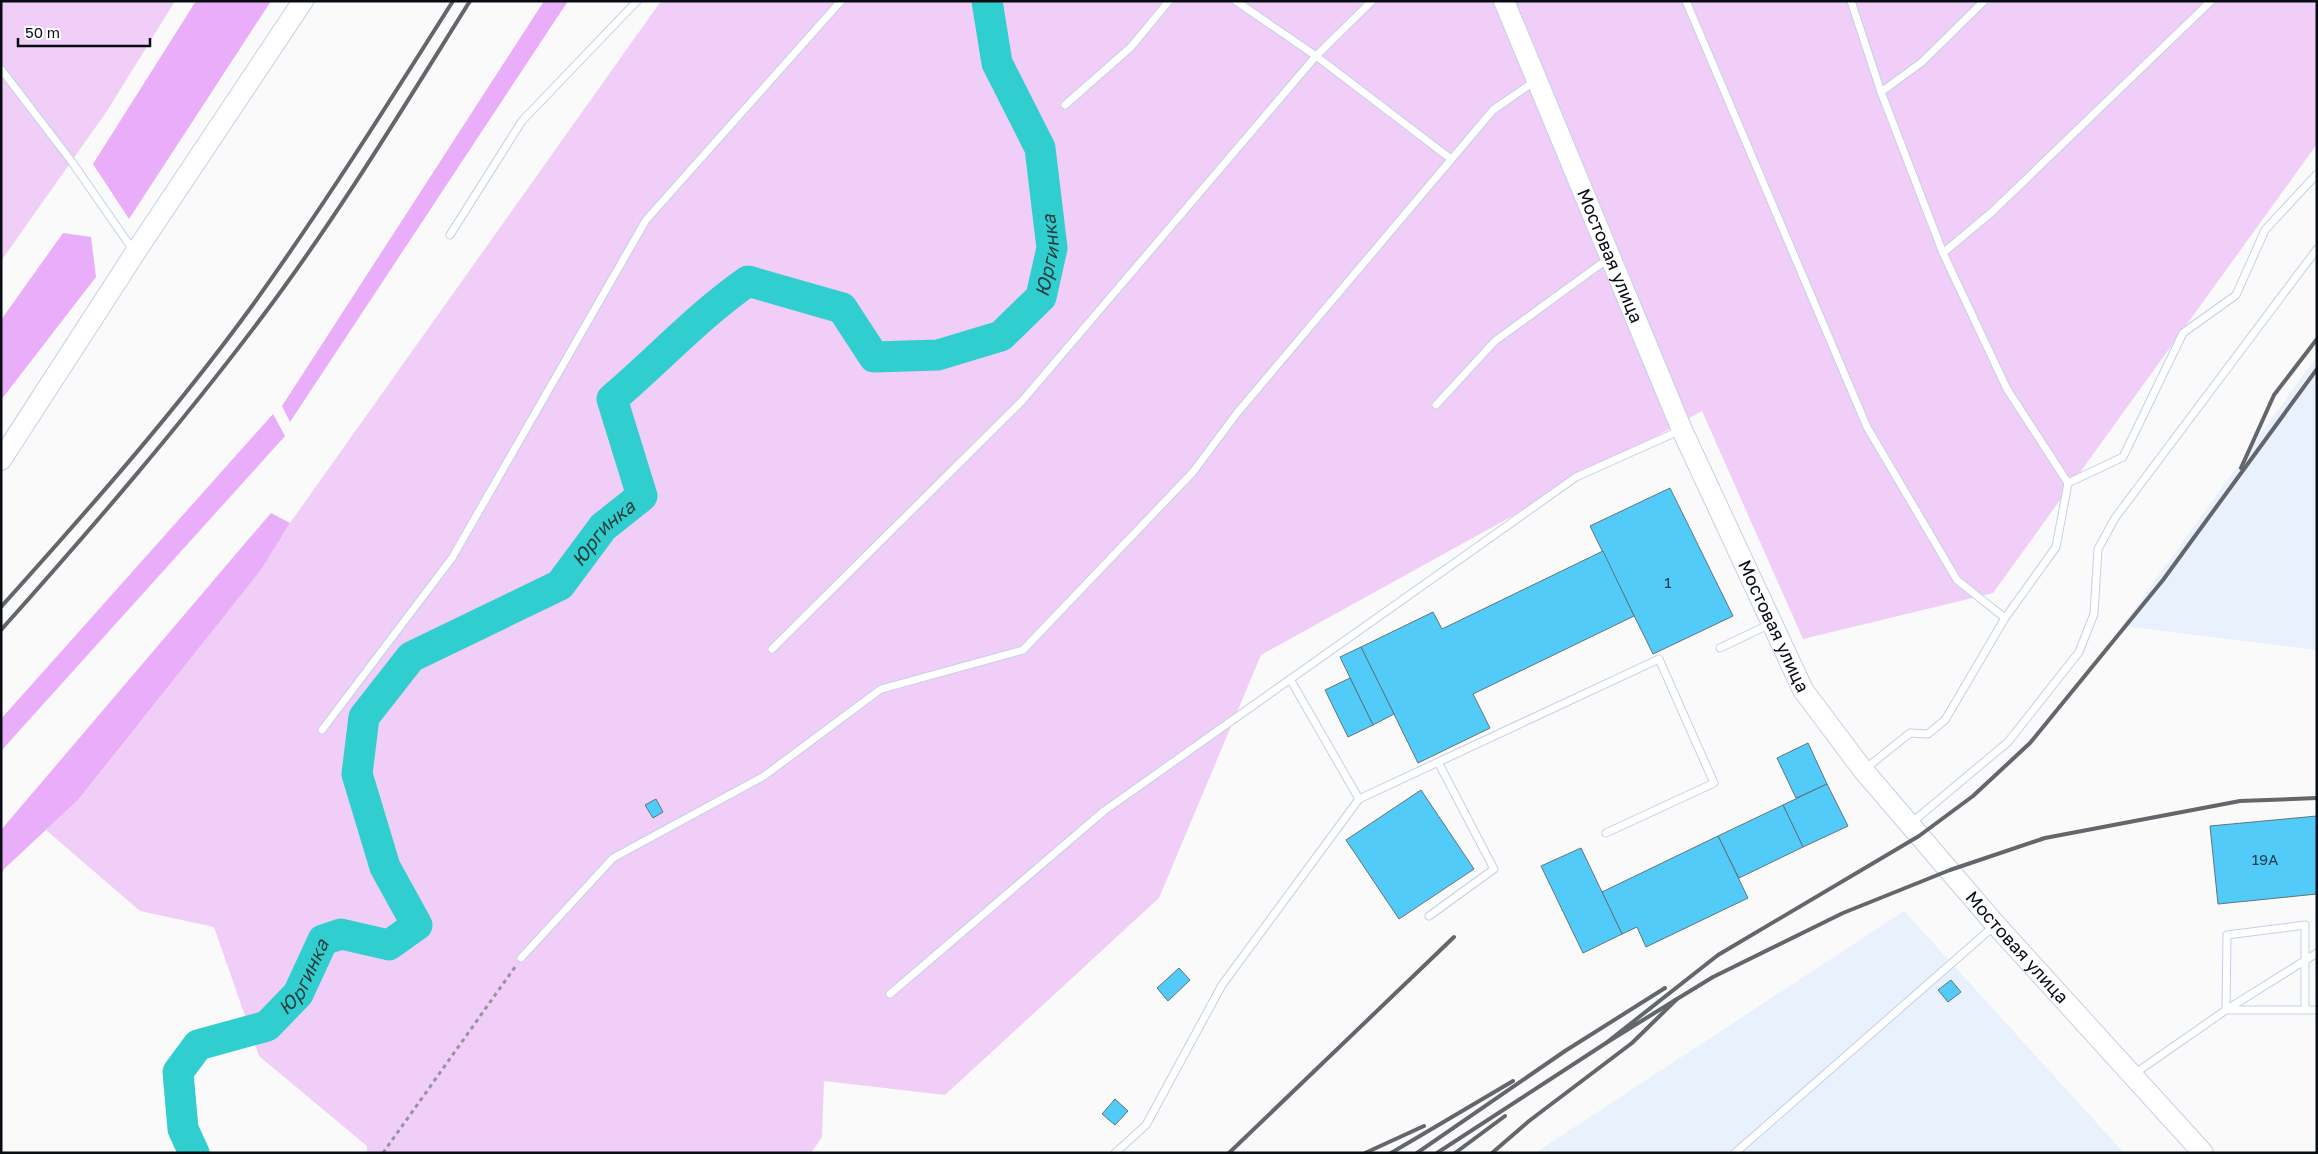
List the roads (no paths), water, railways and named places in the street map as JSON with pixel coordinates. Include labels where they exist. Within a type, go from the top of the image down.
[{"type":"street","points":[[1,460],[135,253],[303,1]]},
{"type":"street","name":"Мостовая улица","points":[[1504,1],[1535,81],[1682,430],[1803,690],[1863,770],[1909,824],[1996,924],[2203,1153]]},
{"type":"lane","points":[[450,235],[522,122],[637,1]]},
{"type":"lane","points":[[322,730],[452,558],[646,220],[841,1]]},
{"type":"lane","points":[[1065,105],[1131,47],[1169,1]]},
{"type":"lane","points":[[1236,1],[1316,56],[1451,159]]},
{"type":"lane","points":[[772,649],[1022,401],[1316,56],[1372,1]]},
{"type":"lane","points":[[1686,1],[1866,427],[1957,580],[2005,618]]},
{"type":"lane","points":[[1851,1],[1881,92],[1943,253],[2006,389],[2068,483],[2056,547],[2005,618],[1944,720],[1928,734],[1910,733],[1863,770]]},
{"type":"lane","points":[[1881,92],[1922,62],[1984,1]]},
{"type":"lane","points":[[1943,253],[1992,212],[2211,1]]},
{"type":"lane","points":[[1,69],[72,162],[135,253]]},
{"type":"lane","points":[[521,958],[613,858],[764,776],[881,689],[1023,650],[1192,472],[1237,413],[1493,110],[1535,81]]},
{"type":"lane","points":[[2068,483],[2123,457],[2183,333],[2236,295],[2265,230],[2317,174]]},
{"type":"lane","points":[[1909,824],[2008,742],[2079,652],[2094,614],[2098,549],[2115,518],[2317,249]]},
{"type":"lane","points":[[1436,405],[1494,341],[1609,258]]},
{"type":"lane","points":[[890,994],[1104,811],[1576,477],[1682,430]]},
{"type":"lane","points":[[1720,648],[1771,624]]},
{"type":"lane","points":[[1115,1153],[1146,1125],[1222,985],[1359,799],[1659,659],[1714,783],[1606,833]]},
{"type":"lane","points":[[1290,679],[1359,799]]},
{"type":"lane","points":[[1429,916],[1494,869],[1438,762]]},
{"type":"lane","points":[[1735,1153],[1996,924]]},
{"type":"lane","points":[[2226,1010],[2227,935],[2305,925],[2304,1010]]},
{"type":"lane","points":[[2132,1076],[2226,1010],[2317,953]]},
{"type":"lane","points":[[2226,1010],[2317,1010]]},
{"type":"waterway","name":"Юргинка","points":[[194,1153],[183,1129],[178,1072],[198,1045],[267,1026],[298,994],[323,940],[341,934],[389,945],[417,925],[385,867],[357,774],[364,717],[411,657],[560,585],[603,527],[642,496],[612,399],[695,323],[748,281],[842,308],[874,357],[938,355],[1001,336],[1041,297],[1052,248],[1040,148],[997,63],[987,1]]},
{"type":"railway","points":[[1,607],[130,460],[223,345],[330,193],[453,1]]},
{"type":"railway","points":[[1,630],[135,476],[262,317],[344,201],[470,1]]},
{"type":"railway","points":[[2241,468],[2274,395],[2317,339]]},
{"type":"railway","points":[[1677,999],[1606,1043],[1718,955],[1919,836],[1973,796],[2030,743],[2163,580],[2317,369]]},
{"type":"railway","points":[[1492,1153],[1529,1121],[1632,1043],[1677,999],[1713,977],[1843,913],[1950,870],[2045,838],[2240,801],[2317,798]]},
{"type":"railway","points":[[1229,1153],[1454,937]]},
{"type":"railway","points":[[1417,1153],[1565,1051],[1665,988]]},
{"type":"railway","points":[[1437,1153],[1606,1043]]},
{"type":"railway","points":[[1391,1153],[1513,1081]]},
{"type":"railway","points":[[1455,1153],[1505,1116]]},
{"type":"railway","points":[[1365,1153],[1424,1126]]}]
